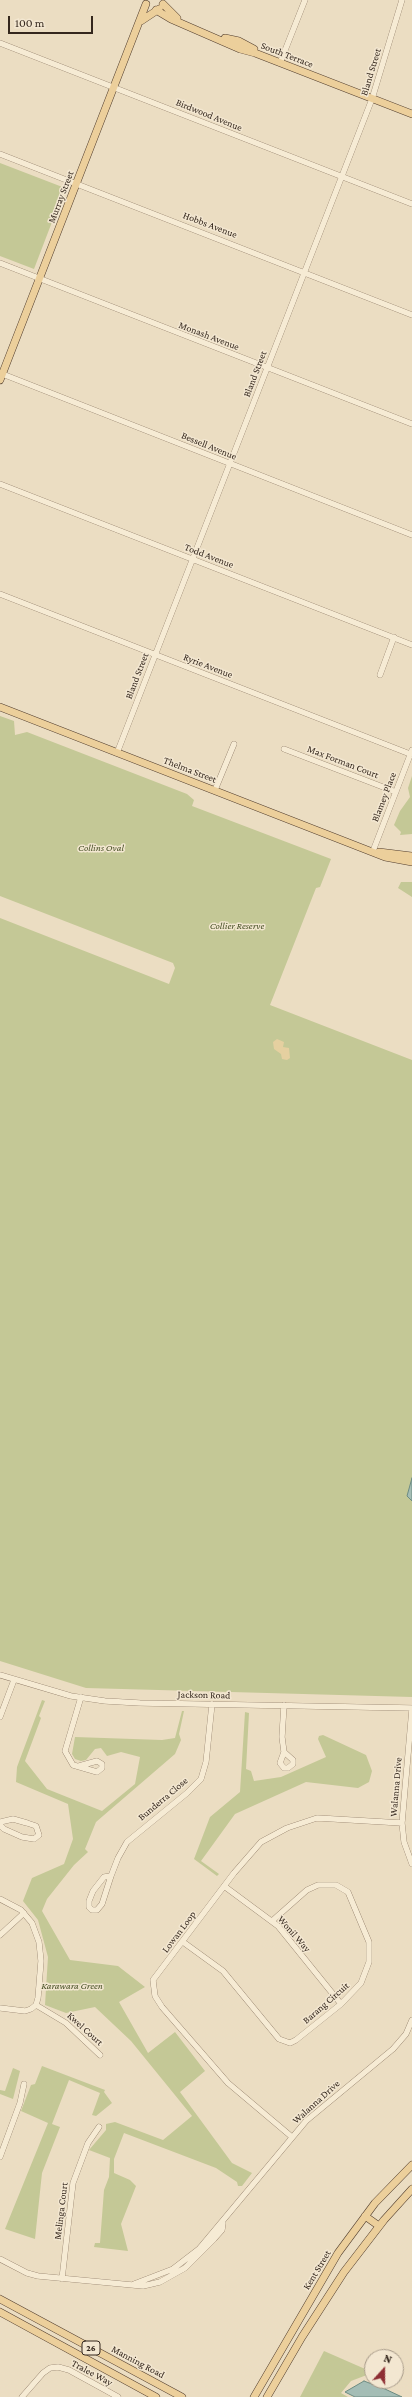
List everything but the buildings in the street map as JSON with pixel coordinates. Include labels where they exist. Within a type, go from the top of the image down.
[{"type":"main road","name":"South Terrace","points":[[146,2],[155,10],[171,19],[236,47],[280,61]]},
{"type":"main road","name":"Murray Street","points":[[1,376],[141,21],[142,12],[146,2]]},
{"type":"main road","name":"South Terrace","points":[[163,2],[174,17],[225,38],[240,41],[251,48],[280,61],[412,111]]},
{"type":"main road","name":"Murray Street","points":[[141,21],[163,2]]},
{"type":"main road","name":"South Terrace","points":[[373,97],[412,114]]},
{"type":"main road","name":"Thelma Street","points":[[0,707],[384,857],[412,862]]},
{"type":"main road","name":"Thelma Street","points":[[373,852],[412,856]]},
{"type":"main road","name":"Kent Street","points":[[254,2397],[324,2276],[365,2216],[412,2165]]},
{"type":"main road","points":[[268,2396],[332,2290],[379,2226],[412,2189]]},
{"type":"main road","points":[[365,2216],[379,2226]]},
{"type":"main road","name":"Manning Road","points":[[0,2299],[182,2397]]},
{"type":"main road","name":"26","points":[[2,2314],[156,2397]]},
{"type":"street","points":[[280,61],[305,0]]},
{"type":"street","name":"Bland Street","points":[[117,752],[373,97],[402,0]]},
{"type":"street","name":"Birdwood Avenue","points":[[0,43],[412,204]]},
{"type":"street","name":"Hobbs Avenue","points":[[0,154],[305,271],[412,315]]},
{"type":"street","name":"Monash Avenue","points":[[0,263],[412,424]]},
{"type":"street","name":"Bessell Avenue","points":[[1,376],[230,463],[412,535]]},
{"type":"street","name":"Todd Avenue","points":[[0,484],[412,645]]},
{"type":"street","name":"Ryrie Avenue","points":[[0,594],[411,752]]},
{"type":"street","points":[[380,675],[394,637]]},
{"type":"street","points":[[215,790],[234,744]]},
{"type":"street","name":"Max Forman Court","points":[[284,749],[396,792]]},
{"type":"street","name":"Blamey Place","points":[[373,852],[411,752]]},
{"type":"street","name":"Jackson Road","points":[[0,1675],[81,1697],[140,1703],[412,1709]]},
{"type":"street","points":[[0,1717],[14,1680]]},
{"type":"street","points":[[79,1766],[73,1765],[65,1751],[81,1697]]},
{"type":"street","name":"Bunderra Close","points":[[111,1876],[104,1877],[93,1891],[89,1902],[89,1907],[92,1910],[100,1908],[118,1858],[127,1842],[187,1793],[201,1779],[206,1762],[212,1704]]},
{"type":"street","points":[[284,1705],[282,1737],[284,1752]]},
{"type":"street","name":"Walanna Drive","points":[[412,1709],[402,1823],[404,1842],[412,1864]]},
{"type":"street","name":"Lowan Loop","points":[[292,2137],[236,2092],[162,2007],[156,1996],[153,1980],[224,1886],[261,1842],[301,1822],[317,1818],[402,1823]]},
{"type":"street","points":[[13,1819],[36,1826],[39,1835],[34,1839],[22,1838],[4,1829],[0,1823],[13,1819]]},
{"type":"street","name":"Barang Circuit","points":[[183,1942],[223,1971],[279,2039],[285,2043],[296,2040],[341,2004],[364,1977],[370,1956],[366,1932],[348,1892],[340,1885],[332,1884],[311,1888],[272,1921]]},
{"type":"street","name":"Wonil Way","points":[[224,1886],[272,1921],[341,2004]]},
{"type":"street","points":[[0,1899],[24,1913],[34,1928],[40,1951],[38,1998],[36,2005],[25,2011],[0,2008]]},
{"type":"street","points":[[0,1935],[24,1913]]},
{"type":"street","name":"Kwel Court","points":[[36,2005],[66,2023],[100,2055]]},
{"type":"street","name":"Walanna Drive","points":[[0,2259],[27,2273],[62,2279],[134,2284],[143,2286],[160,2282],[185,2268],[222,2230],[223,2223],[292,2137],[315,2113],[393,2049],[406,2034],[412,2020]]},
{"type":"street","points":[[0,2157],[20,2104],[24,2084]]},
{"type":"street","name":"Melinga Court","points":[[62,2279],[73,2183],[88,2144],[99,2127]]},
{"type":"street","name":"Tralee Way","points":[[22,2397],[43,2373],[50,2368],[58,2367],[69,2370],[118,2397]]},
{"type":"green space","points":[[0,163],[65,188],[34,269],[0,256]]},
{"type":"green space","points":[[0,716],[14,721],[15,735],[27,732],[187,794],[194,800],[192,806],[331,859],[320,887],[316,888],[270,1005],[412,1060],[412,1697],[86,1688],[0,1661],[0,918],[169,984],[175,968],[173,963],[0,896]]},
{"type":"green space","points":[[412,776],[412,834],[400,835],[401,832],[394,825],[400,811],[410,797],[408,788]]},
{"type":"green space","points":[[401,882],[412,882],[412,897],[398,888]]},
{"type":"green space","name":"Karawara Green","points":[[42,1700],[45,1701],[39,1716],[41,1718],[25,1761],[47,1789],[102,1811],[135,1784],[140,1757],[121,1752],[107,1756],[101,1748],[95,1749],[86,1760],[81,1761],[75,1759],[72,1754],[75,1737],[162,1740],[175,1738],[182,1711],[184,1711],[179,1734],[181,1740],[175,1754],[96,1822],[85,1849],[88,1852],[74,1865],[47,1899],[42,1911],[70,1960],[118,1966],[145,1987],[119,2002],[148,2053],[175,2032],[205,2071],[180,2092],[232,2163],[252,2173],[242,2186],[238,2186],[237,2182],[216,2168],[124,2133],[114,2159],[114,2173],[130,2180],[136,2186],[121,2224],[128,2251],[94,2247],[95,2243],[100,2243],[104,2190],[109,2177],[110,2158],[89,2150],[106,2130],[106,2124],[115,2122],[163,2140],[192,2116],[131,2041],[95,2007],[66,2013],[45,2005],[48,1957],[38,1920],[23,1901],[32,1878],[64,1864],[73,1839],[68,1804],[16,1782],[17,1767]]},
{"type":"green space","points":[[245,1712],[249,1713],[246,1769],[251,1771],[254,1781],[281,1777],[326,1757],[318,1739],[319,1736],[323,1735],[366,1755],[372,1771],[369,1782],[358,1788],[306,1782],[235,1814],[201,1861],[219,1874],[217,1876],[194,1859],[210,1817],[240,1792]]},
{"type":"green space","points":[[42,2066],[105,2090],[104,2092],[112,2103],[96,2116],[92,2115],[100,2093],[69,2080],[52,2124],[60,2127],[42,2173],[35,2239],[5,2229],[48,2123],[21,2111],[31,2085],[35,2084]]},
{"type":"green space","points":[[13,2068],[20,2071],[13,2099],[0,2094],[0,2090],[5,2091]]},
{"type":"green space","points":[[324,2351],[364,2368],[364,2376],[351,2381],[341,2393],[348,2397],[300,2397]]},
{"type":"sand","points":[[277,1039],[284,1042],[283,1047],[289,1048],[290,1058],[287,1060],[282,1059],[281,1054],[274,1049],[273,1042]]},
{"type":"water","points":[[412,1478],[412,1501],[407,1496]]},
{"type":"water","points":[[364,2381],[364,2389],[385,2389],[402,2397],[355,2397],[345,2392]]},
{"type":"park label","name":"Collins Oval","points":[[101,848]]},
{"type":"park label","name":"Collier Reserve","points":[[237,926]]}]
